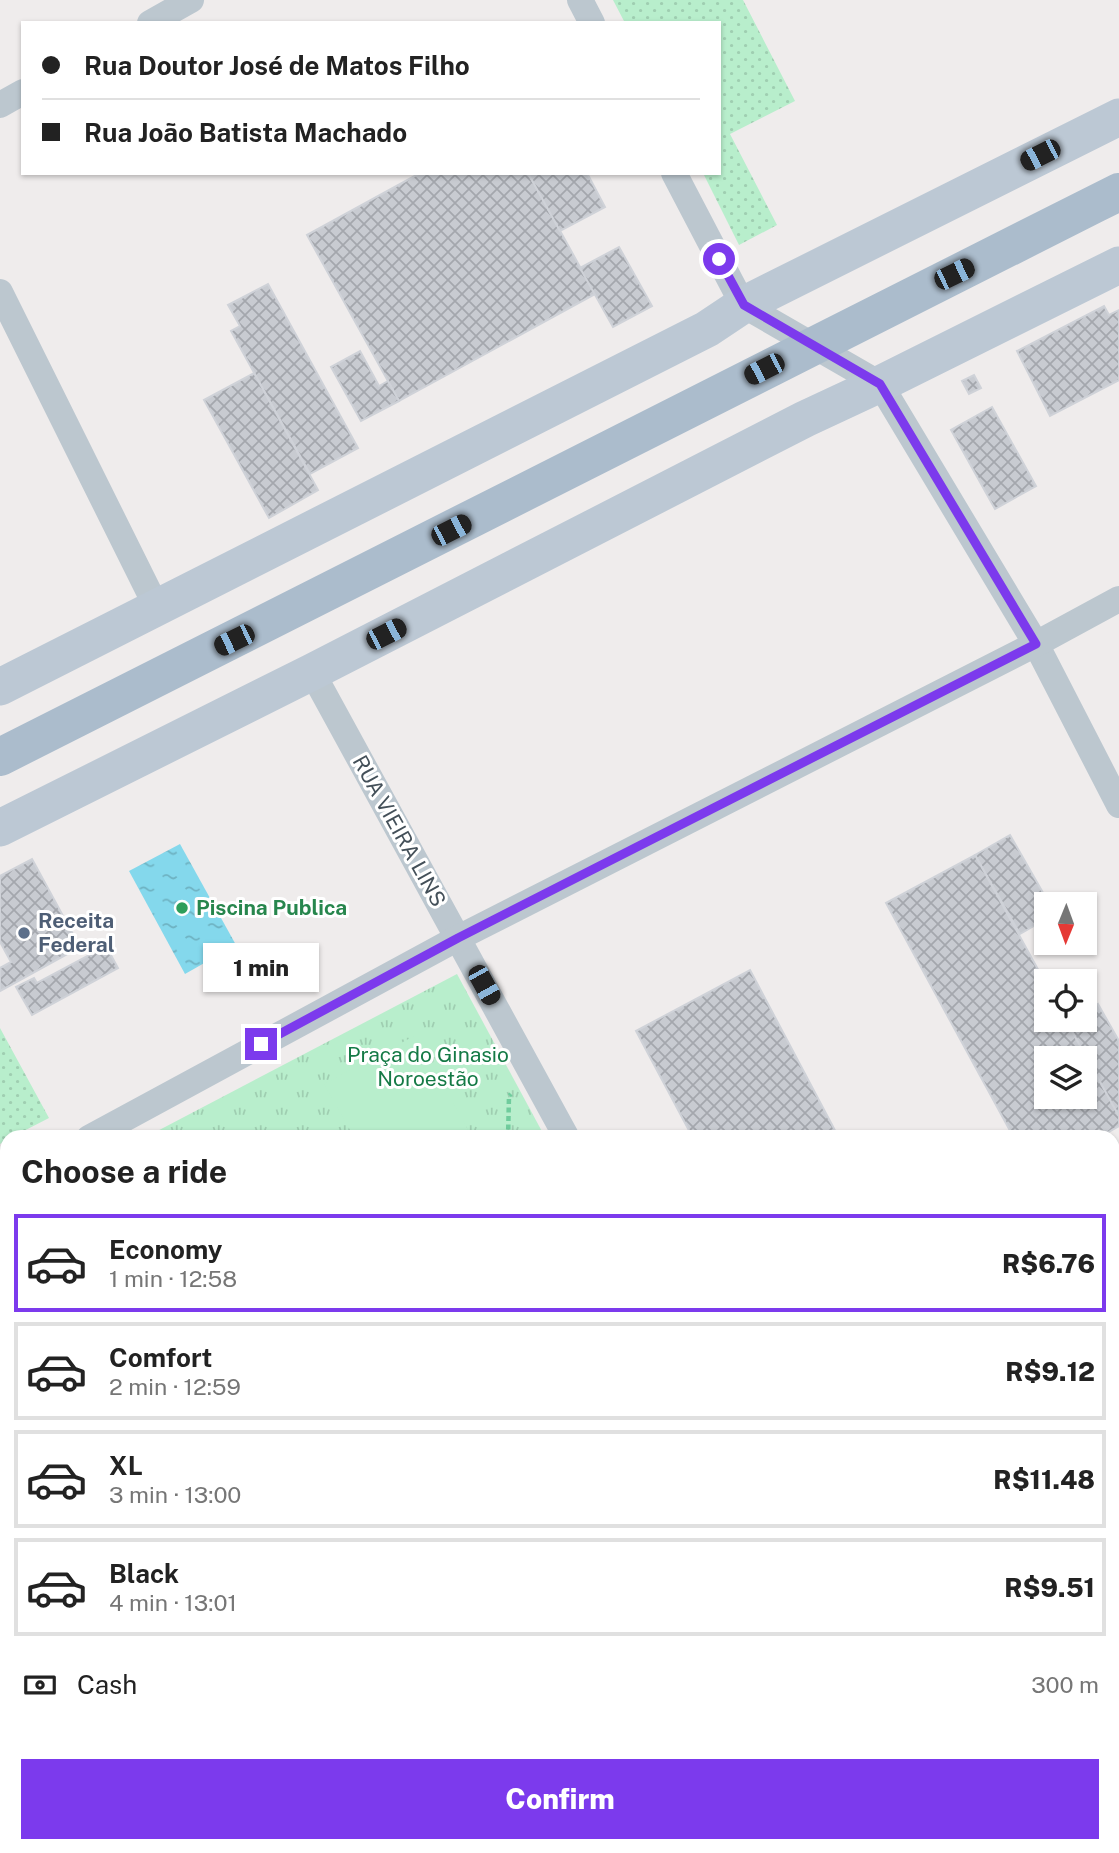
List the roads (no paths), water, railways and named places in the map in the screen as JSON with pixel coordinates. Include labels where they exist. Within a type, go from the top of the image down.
[{"type":"main road","points":[[0,757],[1119,192]]},
{"type":"street","points":[[154,21],[191,0]]},
{"type":"street","points":[[580,0],[591,21]]},
{"type":"street","points":[[0,105],[21,93]]},
{"type":"street","points":[[0,687],[707,328],[744,305],[1119,117]]},
{"type":"street","points":[[675,175],[744,305],[880,384],[1036,644],[1119,805]]},
{"type":"street","points":[[0,828],[312,672],[805,419],[1119,265]]},
{"type":"street","points":[[0,292],[156,608]]},
{"type":"street","points":[[104,1130],[458,938],[1036,644],[1119,599]]},
{"type":"street","name":"RUA VIEIRA LINS","points":[[312,672],[563,1130]]},
{"type":"water","name":"Piscina Publica","points":[[180,844],[236,945],[185,974],[129,871]]},
{"type":"place","name":"Piscina Publica","points":[[182,908]]},
{"type":"place","name":"Receita Federal","points":[[24,933]]},
{"type":"park label","name":"Praça do Ginasio Noroestão","points":[[428,1067]]}]
